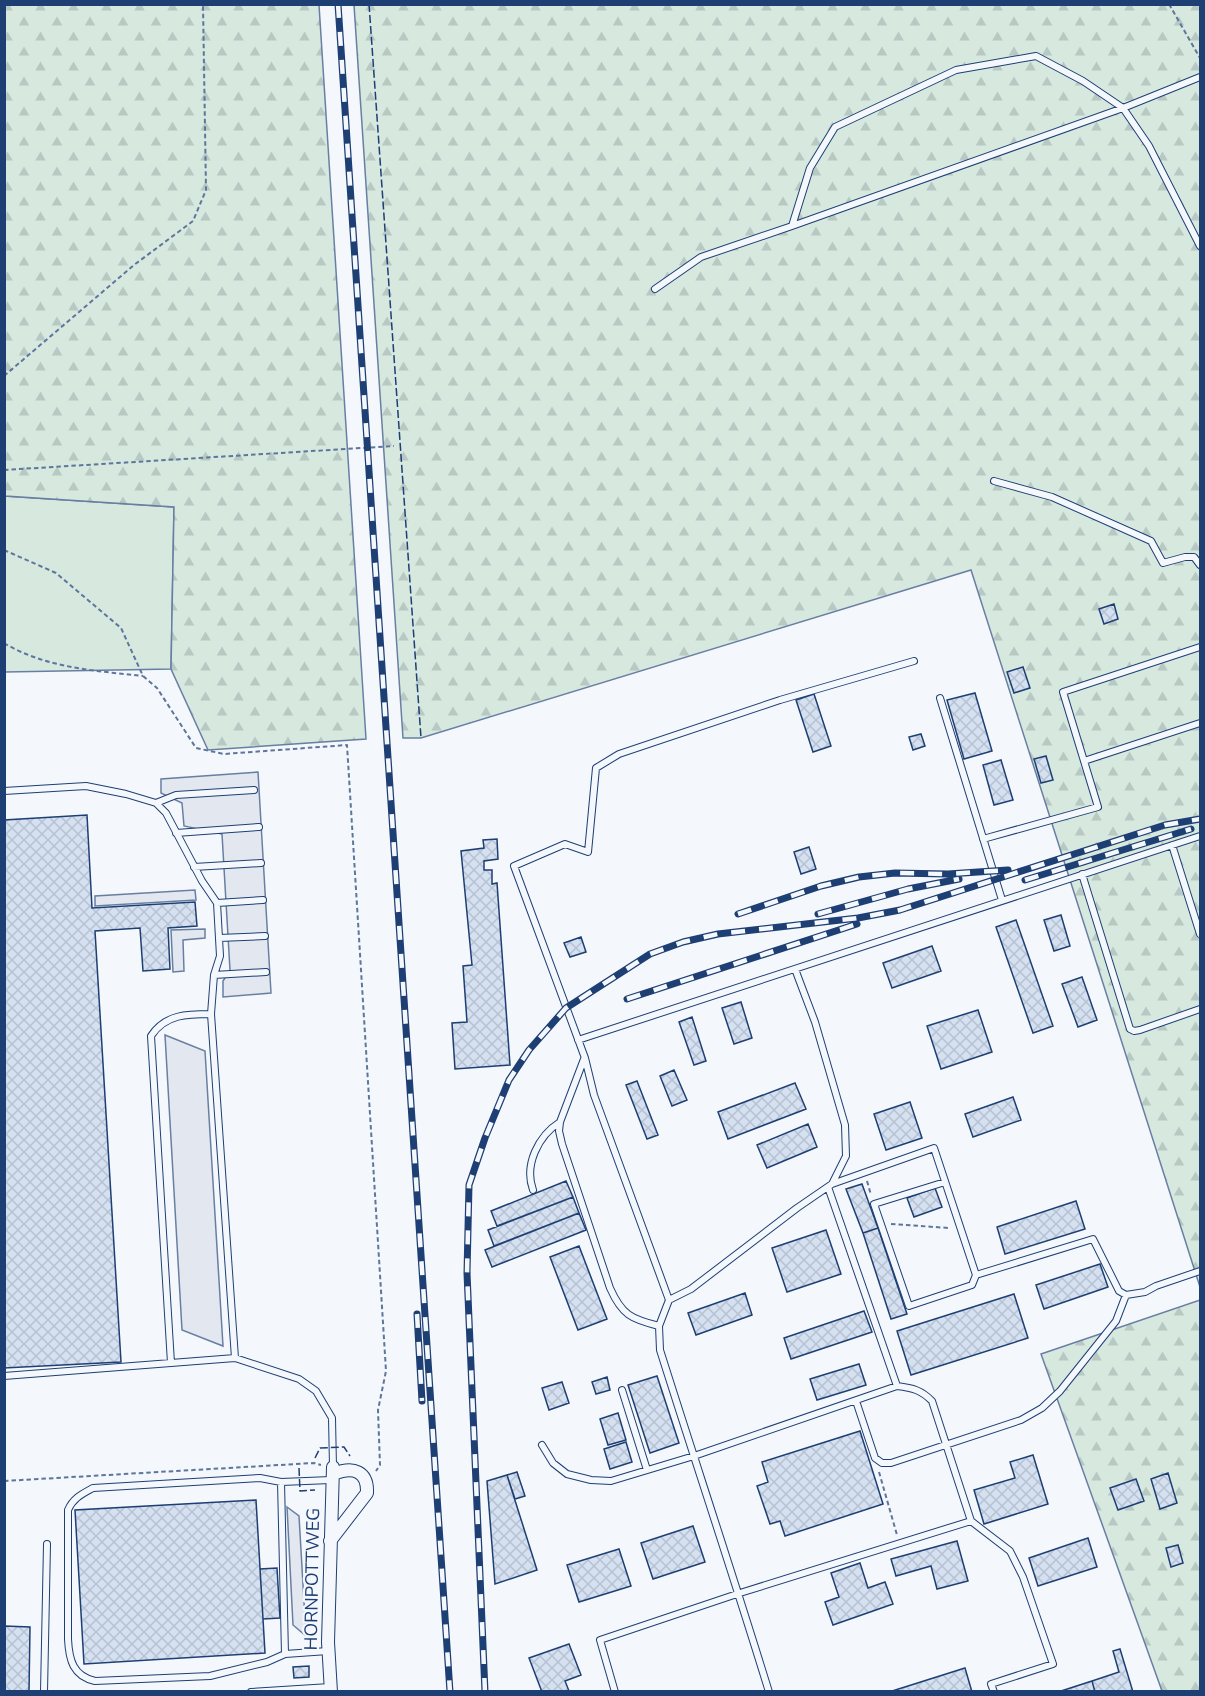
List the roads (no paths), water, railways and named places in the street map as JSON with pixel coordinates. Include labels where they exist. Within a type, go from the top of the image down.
[{"type":"street","points":[[330,1541],[367,1493],[364,1476],[353,1470],[333,1474]]},
{"type":"street","name":"HORNPOTTWEG","points":[[330,1689],[328,1652],[333,1474]]},
{"type":"lane","points":[[792,226],[810,168],[835,127],[956,70],[1036,56],[1083,81],[1123,108],[1149,146],[1200,246]]},
{"type":"lane","points":[[655,289],[701,257],[1123,108],[1200,77]]},
{"type":"lane","points":[[994,481],[1052,497],[1151,541],[1164,563],[1194,557],[1200,565]]},
{"type":"lane","points":[[983,839],[1098,807],[1063,692],[1200,647]]},
{"type":"lane","points":[[770,1692],[660,1350],[659,1326],[669,1300],[594,1095],[585,1058],[514,866],[565,844],[588,852],[596,768],[619,754],[780,700],[914,661]]},
{"type":"lane","points":[[940,698],[1002,900]]},
{"type":"lane","points":[[1084,761],[1200,723]]},
{"type":"lane","points":[[4,791],[86,786],[156,803],[166,813],[194,867],[217,903],[220,956],[214,975],[211,1014],[235,1358]]},
{"type":"lane","points":[[156,803],[176,795],[254,790]]},
{"type":"lane","points":[[176,833],[259,828]]},
{"type":"lane","points":[[578,1040],[1200,836]]},
{"type":"lane","points":[[1172,845],[1200,934]]},
{"type":"lane","points":[[194,867],[261,863]]},
{"type":"lane","points":[[1082,874],[1130,1029],[1140,1030],[1200,1009]]},
{"type":"lane","points":[[217,903],[263,900]]},
{"type":"lane","points":[[219,938],[265,936]]},
{"type":"lane","points":[[795,969],[815,1022],[845,1125],[846,1156],[830,1185],[897,1386]]},
{"type":"lane","points":[[214,975],[266,972]]},
{"type":"lane","points":[[171,1363],[151,1036],[158,1025],[174,1018],[187,1014],[211,1014]]},
{"type":"lane","points":[[585,1058],[560,1122],[559,1131],[562,1144],[610,1288],[618,1305],[626,1314],[638,1321],[659,1326]]},
{"type":"lane","points":[[532,1190],[529,1167],[533,1155],[552,1127],[560,1122]]},
{"type":"lane","points":[[669,1300],[691,1289],[830,1185],[934,1148],[976,1275],[972,1285],[909,1306],[874,1204],[945,1182]]},
{"type":"lane","points":[[976,1275],[1093,1239],[1119,1291],[1126,1295],[1144,1292],[1200,1271]]},
{"type":"lane","points":[[856,1401],[875,1458],[882,1463],[891,1463],[1021,1420],[1042,1408],[1060,1391],[1116,1321],[1126,1295]]},
{"type":"lane","points":[[4,1376],[235,1358],[299,1379],[316,1391],[332,1418],[333,1474],[281,1482],[260,1478],[93,1488],[79,1495],[68,1510],[68,1639],[69,1655],[77,1673],[86,1679],[95,1681],[210,1676],[267,1662],[285,1654],[328,1652]]},
{"type":"lane","points":[[542,1446],[553,1463],[567,1474],[591,1480],[611,1480],[694,1456],[897,1386],[914,1388],[924,1393],[932,1401],[971,1521],[1010,1551],[1023,1577],[1053,1664],[991,1684],[994,1692]]},
{"type":"lane","points":[[622,1390],[647,1470]]},
{"type":"lane","points":[[281,1482],[285,1654]]},
{"type":"lane","points":[[615,1692],[600,1640],[740,1593],[971,1521]]},
{"type":"lane","points":[[44,1692],[47,1544]]},
{"type":"lane","points":[[253,1692],[330,1689]]},
{"type":"railway","points":[[338,4],[450,1692]]},
{"type":"railway","points":[[485,1692],[467,1273],[469,1185],[509,1080],[529,1050],[566,1008],[650,954],[683,942],[718,934],[858,918],[900,910],[1165,825],[1200,819]]},
{"type":"railway","points":[[1025,880],[1191,829]]},
{"type":"railway","points":[[738,914],[821,886],[859,877],[895,873],[948,874],[1008,870]]},
{"type":"railway","points":[[818,914],[908,889],[959,879]]},
{"type":"railway","points":[[627,999],[857,924]]},
{"type":"railway","points":[[417,1314],[422,1401]]}]
